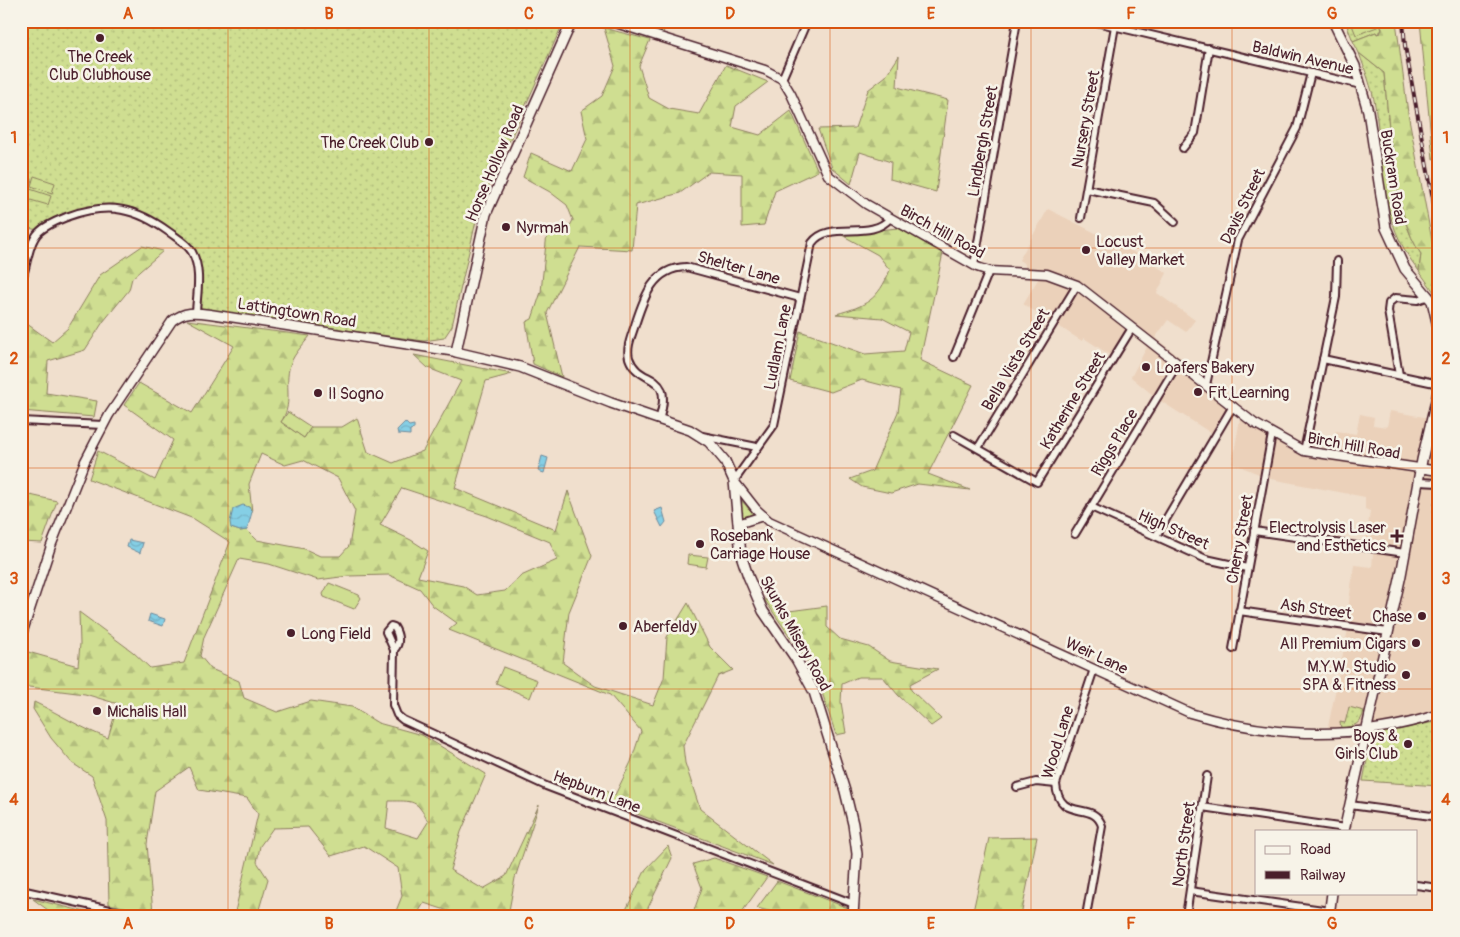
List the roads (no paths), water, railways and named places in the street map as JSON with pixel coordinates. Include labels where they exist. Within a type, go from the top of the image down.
[{"type":"main road","name":"Horse Hollow Road","points":[[456,352],[486,214],[572,21]]},
{"type":"main road","name":"Buckram Road","points":[[1333,21],[1348,48],[1368,111],[1386,228],[1405,269],[1429,296],[1436,308],[1439,331]]},
{"type":"main road","name":"Lattingtown Road","points":[[456,352],[520,367],[701,436],[722,457],[734,481]]},
{"type":"main road","points":[[1345,829],[1406,553],[1439,386]]},
{"type":"main road","name":"Skunks Misery Road","points":[[734,481],[741,555],[756,596],[807,678],[826,727],[853,824],[857,854],[853,916]]},
{"type":"main road","points":[[1330,913],[1332,894]]},
{"type":"street","points":[[609,21],[765,70],[782,79],[806,21]]},
{"type":"street","name":"Lindbergh Street","points":[[974,265],[1017,21]]},
{"type":"street","name":"Baldwin Avenue","points":[[1092,21],[1361,85]]},
{"type":"street","name":"Nursery Street","points":[[1082,218],[1115,26]]},
{"type":"street","points":[[1183,148],[1195,133],[1209,48]]},
{"type":"street","name":"Davis Street","points":[[1206,385],[1238,240],[1296,128],[1311,73]]},
{"type":"street","name":"Birch Hill Road","points":[[782,79],[791,94],[828,175],[849,193],[890,218],[974,265],[989,271],[1047,274],[1077,285],[1233,406],[1272,434],[1304,451],[1421,470],[1439,471]]},
{"type":"street","points":[[1087,189],[1154,203],[1175,222]]},
{"type":"street","points":[[21,282],[34,240],[45,227],[76,214],[112,207],[130,211],[151,221],[186,244],[192,252],[196,263],[198,280],[196,312]]},
{"type":"street","name":"Ludlam Lane","points":[[734,481],[757,447],[771,432],[778,416],[808,255],[816,237],[823,233],[873,229],[881,226],[890,218]]},
{"type":"street","points":[[1304,451],[1336,297],[1337,261]]},
{"type":"street","name":"Shelter Lane","points":[[659,420],[664,404],[662,391],[652,379],[632,364],[628,351],[643,300],[661,275],[671,269],[686,267],[800,298]]},
{"type":"street","points":[[954,357],[989,271]]},
{"type":"street","name":"Bella Vista Street","points":[[978,448],[1077,285]]},
{"type":"street","points":[[1399,375],[1388,311],[1389,303],[1395,298],[1418,300],[1429,296]]},
{"type":"street","name":"Lattingtown Road","points":[[21,637],[51,546],[73,489],[104,425],[128,385],[172,321],[183,313],[196,312],[456,352]]},
{"type":"street","name":"Katherine Street","points":[[978,448],[1032,481],[1039,481],[1132,328]]},
{"type":"street","points":[[1323,359],[1399,375],[1439,386]]},
{"type":"street","name":"Riggs Place","points":[[1075,534],[1178,363]]},
{"type":"street","points":[[1156,536],[1233,406]]},
{"type":"street","points":[[21,421],[104,425]]},
{"type":"street","name":"Cherry Street","points":[[1233,649],[1272,434]]},
{"type":"street","points":[[954,435],[978,448]]},
{"type":"street","points":[[701,436],[757,447]]},
{"type":"street","name":"Weir Lane","points":[[734,481],[762,516],[790,531],[1190,713],[1247,728],[1311,734],[1367,729],[1439,714]]},
{"type":"street","points":[[1419,482],[1439,483]]},
{"type":"street","name":"High Street","points":[[1091,507],[1206,559],[1247,568]]},
{"type":"street","points":[[738,528],[744,522],[762,516]]},
{"type":"street","points":[[1254,531],[1406,553]]},
{"type":"street","name":"Ash Street","points":[[1239,611],[1388,632]]},
{"type":"street","name":"Hepburn Lane","points":[[394,650],[393,705],[397,715],[403,720],[546,786],[854,904]]},
{"type":"street","name":"Wood Lane","points":[[1086,916],[1102,826],[1099,819],[1092,814],[1068,807],[1060,802],[1057,796],[1056,784],[1094,669]]},
{"type":"street","name":"North Street","points":[[1186,916],[1207,776]]},
{"type":"street","points":[[1017,787],[1036,782],[1056,784]]},
{"type":"street","points":[[1350,805],[1439,817]]},
{"type":"street","points":[[1202,807],[1345,829]]},
{"type":"street","points":[[1418,885],[1439,888]]},
{"type":"street","points":[[21,890],[137,916]]},
{"type":"street","points":[[1190,891],[1330,913]]},
{"type":"water","points":[[405,422],[409,426],[414,425],[414,429],[410,430],[410,435],[398,434],[397,430]]},
{"type":"water","points":[[542,456],[548,458],[544,473],[538,471]]},
{"type":"water","points":[[243,505],[249,507],[252,512],[247,530],[240,531],[231,528],[230,522],[233,509]]},
{"type":"water","points":[[662,508],[666,522],[662,527],[654,511]]},
{"type":"water","points":[[129,540],[143,543],[140,553],[127,547]]},
{"type":"water","points":[[150,614],[165,619],[163,626],[148,621]]},
{"type":"railway","points":[[1403,21],[1405,46],[1439,232]]},
{"type":"place","name":"The Creek Club Clubhouse","points":[[100,38]]},
{"type":"place","name":"The Creek Club","points":[[429,142]]},
{"type":"place","name":"Nyrmah","points":[[506,227]]},
{"type":"place","name":"Locust Valley Market","points":[[1086,250]]},
{"type":"place","name":"Loafers Bakery","points":[[1146,367]]},
{"type":"place","name":"Fit Learning","points":[[1198,392]]},
{"type":"place","name":"Il Sogno","points":[[318,393]]},
{"type":"place","name":"Electrolysis Laser and Esthetics","points":[[1397,536]]},
{"type":"place","name":"Rosebank Carriage House","points":[[700,544]]},
{"type":"place","name":"Chase","points":[[1422,616]]},
{"type":"place","name":"Aberfeldy","points":[[623,626]]},
{"type":"place","name":"Long Field","points":[[291,633]]},
{"type":"place","name":"All Premium Cigars","points":[[1416,643]]},
{"type":"place","name":"M.Y.W. Studio SPA & Fitness","points":[[1406,675]]},
{"type":"place","name":"Michalis Hall","points":[[97,711]]},
{"type":"place","name":"Boys & Girls Club","points":[[1408,744]]}]
